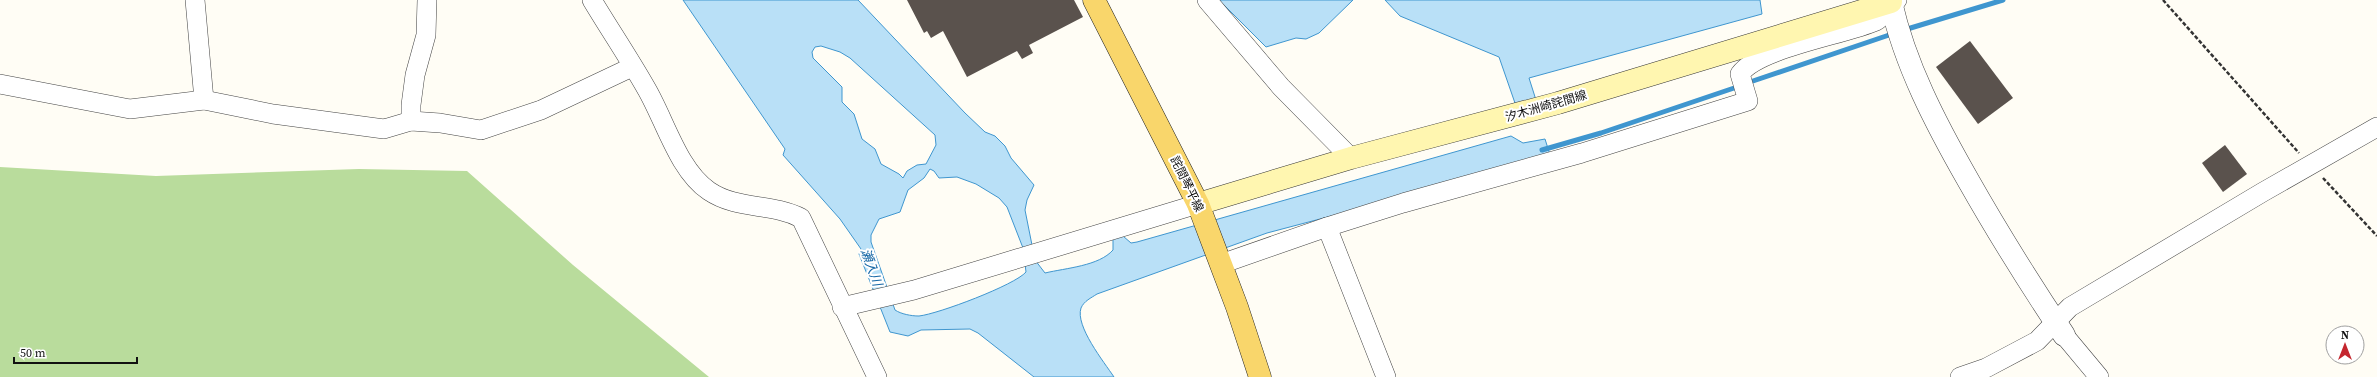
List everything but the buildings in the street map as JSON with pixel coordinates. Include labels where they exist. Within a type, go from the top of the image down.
[{"type":"main road","name":"詫間琴平線","points":[[1094,0],[1200,209],[1260,377]]},
{"type":"main road","name":"汐木洲崎詫間線","points":[[1200,209],[1351,158],[1895,13]]},
{"type":"street","points":[[195,0],[204,100]]},
{"type":"street","points":[[412,121],[411,105],[415,75],[426,35],[427,0]]},
{"type":"street","points":[[592,0],[646,88],[689,171],[708,190],[726,200],[786,210],[801,218],[842,307],[877,377]]},
{"type":"street","points":[[1207,0],[1281,88],[1351,158]]},
{"type":"street","points":[[1219,259],[1403,203],[1582,153],[1748,101],[1740,74],[1746,66],[1759,59],[1878,21],[1895,13],[1937,125],[2009,252],[2060,328],[2099,377]]},
{"type":"street","points":[[0,84],[130,109],[204,100],[273,114],[384,129],[412,121],[440,123],[481,130],[541,110],[632,67]]},
{"type":"street","points":[[1960,377],[1986,368],[2060,328],[2070,307],[2262,192],[2377,127]]},
{"type":"street","points":[[842,307],[914,290],[994,265],[1200,209]]},
{"type":"street","points":[[1327,227],[1386,377]]},
{"type":"path","points":[[2163,0],[2310,166],[2377,236]]},
{"type":"green space","points":[[0,167],[156,176],[359,169],[467,171],[573,265],[709,377],[0,377]]},
{"type":"water","name":"瀬入川","points":[[683,0],[858,0],[965,113],[985,132],[995,136],[1005,146],[1011,158],[1034,185],[1027,200],[1025,210],[1035,260],[1045,273],[1082,266],[1099,260],[1113,250],[1113,237],[1123,236],[1131,243],[1137,242],[1511,136],[1523,143],[1545,139],[1551,158],[1267,233],[1097,294],[1084,303],[1081,308],[1080,316],[1086,334],[1114,377],[1034,377],[978,333],[970,329],[921,330],[908,336],[890,332],[859,254],[861,249],[840,219],[783,155],[785,149]],"holes":[[[821,46],[840,52],[850,58],[935,135],[936,145],[926,164],[917,165],[907,171],[903,178],[899,174],[881,164],[875,149],[862,139],[854,114],[842,102],[842,87],[813,58],[812,52],[815,47]],[[930,169],[934,171],[939,178],[957,177],[976,184],[999,198],[1007,207],[1023,248],[1026,272],[1019,278],[976,298],[929,314],[913,316],[903,314],[895,310],[871,242],[871,235],[879,219],[900,212],[908,190],[924,178]]]},
{"type":"water","points":[[1219,0],[1353,0],[1319,33],[1306,39],[1296,38],[1266,47]]},
{"type":"water","points":[[1385,0],[1760,0],[1762,14],[1529,78],[1536,100],[1516,106],[1499,57],[1400,16]]},
{"type":"waterway","points":[[1904,30],[2003,0]]},
{"type":"waterway","points":[[1747,83],[1895,33]]},
{"type":"waterway","points":[[1542,150],[1601,133],[1740,86]]}]
